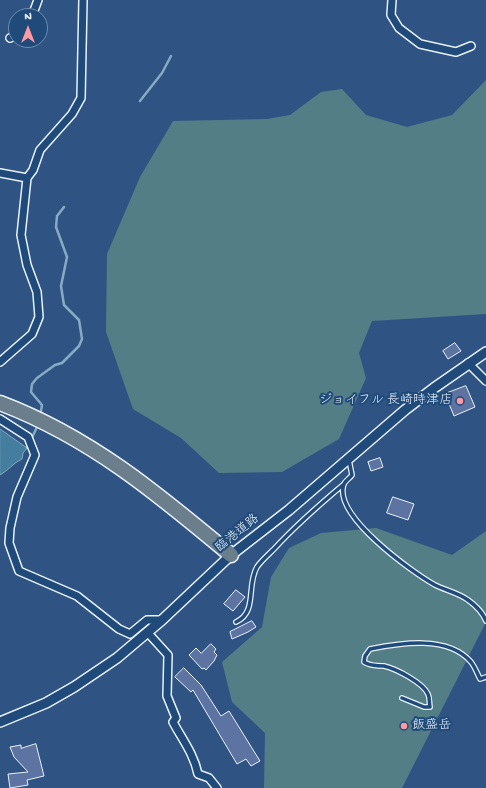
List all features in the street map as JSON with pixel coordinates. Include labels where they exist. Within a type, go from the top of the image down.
[{"type":"highway","points":[[0,403],[57,428],[88,445],[125,470],[162,498],[230,555]]},
{"type":"street","points":[[0,362],[32,334],[39,317],[37,292],[28,265],[21,235],[28,178],[33,170],[40,150],[72,114],[81,98],[83,0]]},
{"type":"street","points":[[392,0],[391,14],[399,28],[420,44],[456,52],[471,46]]},
{"type":"street","points":[[0,172],[28,178]]},
{"type":"street","name":"臨港道路","points":[[0,722],[46,703],[74,687],[117,658],[148,633],[230,555],[289,510],[349,460],[405,410],[468,363],[486,352]]},
{"type":"street","points":[[468,363],[486,381]]},
{"type":"street","points":[[2,420],[28,437],[35,455],[17,497],[10,528],[9,543],[19,571],[77,596],[119,629],[130,634],[147,620],[162,620]]},
{"type":"street","points":[[148,633],[168,655],[167,696],[176,718],[173,722],[182,740],[189,749],[198,774],[209,778],[217,788]]},
{"type":"lane","points":[[236,622],[243,619],[246,613],[251,599],[253,578],[257,567],[299,522],[344,484],[352,475],[349,460]]},
{"type":"lane","points":[[344,484],[343,495],[356,521],[382,547],[408,567],[434,584],[468,599],[483,615],[486,621]]},
{"type":"lane","points":[[402,698],[424,707],[430,707],[428,695],[420,685],[385,666],[371,666],[364,662],[365,656],[370,649],[415,644],[442,646],[455,650],[471,662],[480,679],[486,677]]},
{"type":"green space","points":[[486,80],[486,314],[372,321],[359,353],[366,378],[339,439],[282,472],[219,473],[181,438],[133,409],[106,332],[107,254],[140,177],[173,121],[267,119],[290,115],[321,92],[342,89],[366,115],[407,127],[452,115]]},
{"type":"green space","points":[[376,528],[452,555],[486,531],[486,622],[402,788],[264,788],[265,733],[232,702],[222,662],[262,627],[271,577],[289,548],[321,533]]},
{"type":"water","points":[[0,429],[27,448],[23,453],[22,459],[0,475]]},
{"type":"building","points":[[455,343],[461,351],[448,359],[443,351]]},
{"type":"building","name":"ジョイフル 長崎時津店","points":[[466,386],[475,407],[454,416],[445,394]]},
{"type":"building","points":[[380,458],[383,467],[371,471],[368,462]]},
{"type":"building","points":[[393,497],[414,504],[408,520],[387,513]]},
{"type":"building","points":[[236,590],[245,597],[233,611],[224,604]]},
{"type":"building","points":[[252,621],[256,627],[232,639],[230,632]]},
{"type":"building","points":[[211,644],[216,649],[214,652],[217,655],[206,670],[204,668],[202,669],[189,655],[196,648],[201,653]]},
{"type":"building","points":[[184,668],[201,685],[221,716],[229,711],[260,761],[251,766],[246,759],[237,764],[193,690],[191,692],[175,677]]},
{"type":"building","points":[[36,744],[44,776],[27,780],[28,785],[10,788],[8,774],[28,772],[14,757],[10,747],[21,745],[21,748]]},
{"type":"waterway","points":[[140,101],[162,73],[171,56]]},
{"type":"waterway","points":[[40,417],[42,405],[31,392],[32,384],[37,378],[55,365],[62,363],[79,346],[82,339],[79,320],[64,305],[61,286],[67,257],[56,227],[57,216],[64,207]]},
{"type":"waterway","points":[[27,448],[38,425]]},
{"type":"place","name":"ジョイフル 長崎時津店","points":[[460,401]]},
{"type":"place","name":"飯盛岳","points":[[404,726]]}]
